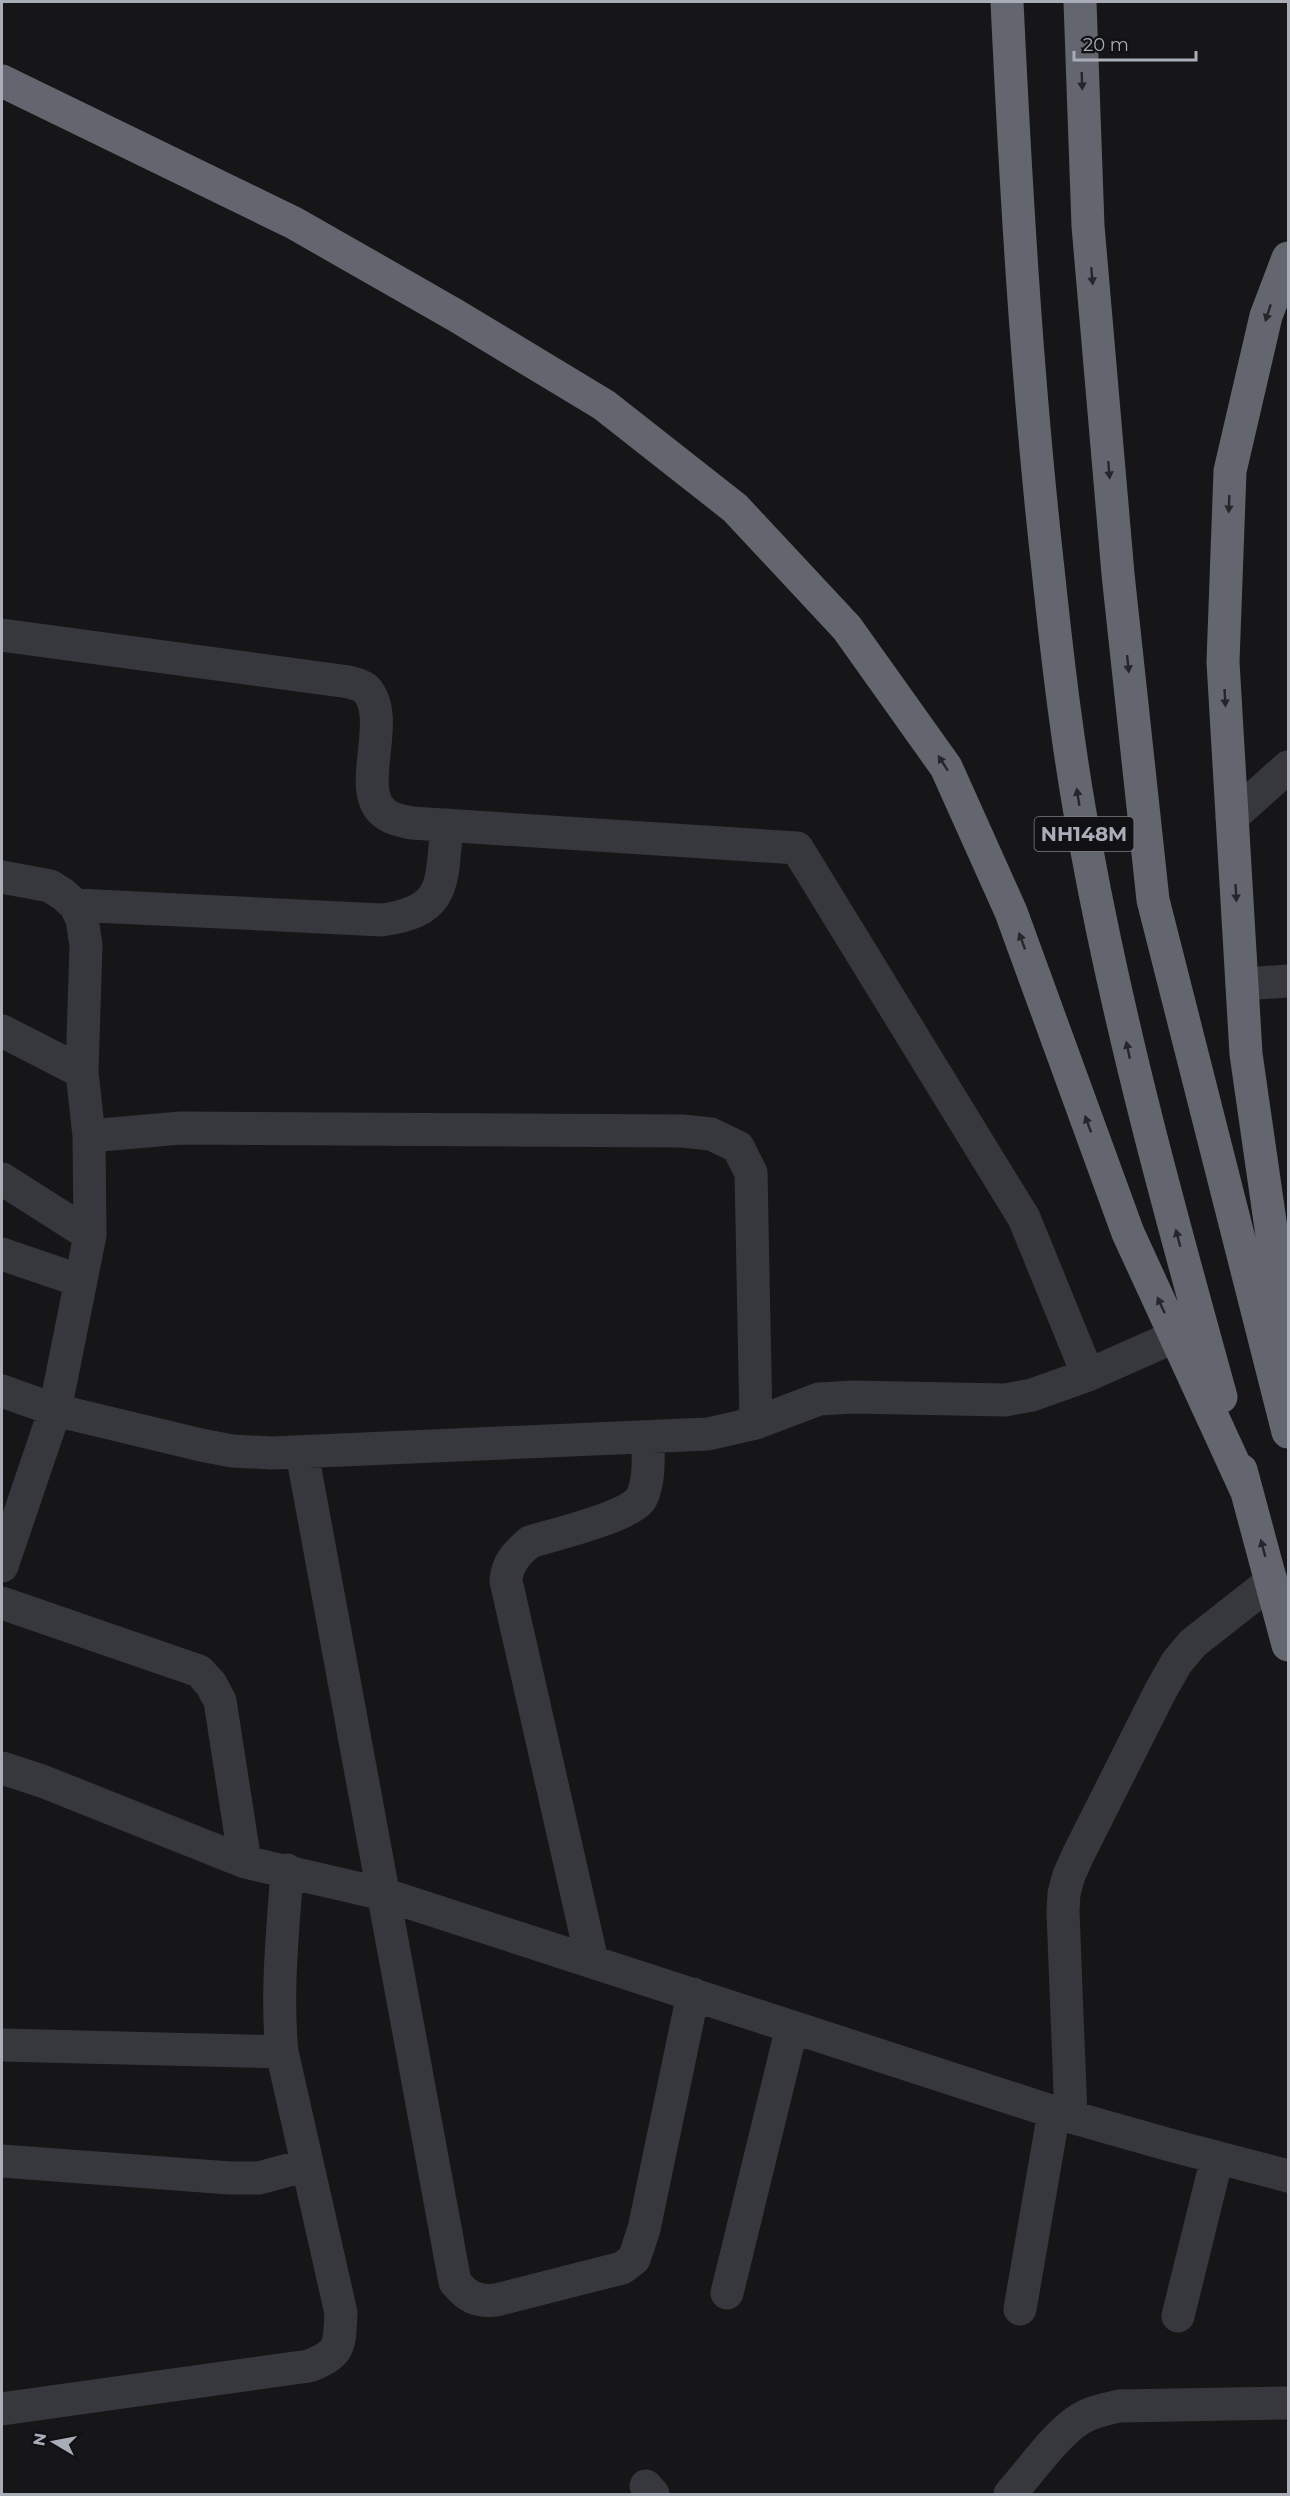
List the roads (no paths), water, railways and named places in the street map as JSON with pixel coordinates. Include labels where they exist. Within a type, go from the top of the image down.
[{"type":"highway","name":"NH148M","points":[[1006,2],[1018,219],[1039,485],[1062,700],[1084,839],[1133,1070],[1288,1645]]},
{"type":"highway","name":"NH148M","points":[[1080,2],[1088,226],[1118,574],[1153,900],[1288,1432]]},
{"type":"highway","points":[[2,81],[294,223],[455,315],[604,405],[735,508],[847,628],[946,767],[1011,912],[1128,1233],[1247,1492]]},
{"type":"highway","points":[[1288,258],[1266,316],[1230,471],[1223,662],[1246,1054],[1282,1305],[1288,1374]]},
{"type":"street","points":[[2,635],[349,682],[364,687],[374,700],[376,714],[373,786],[376,801],[382,811],[395,819],[412,823],[797,848],[1024,1218],[1088,1375]]},
{"type":"street","points":[[1232,817],[1288,766]]},
{"type":"street","points":[[75,905],[382,920],[404,917],[418,912],[434,898],[441,878],[447,825]]},
{"type":"street","points":[[2,877],[50,886],[75,905],[82,919],[86,945],[82,1072],[89,1136],[90,1235],[55,1410],[2,1566]]},
{"type":"street","points":[[1242,984],[1288,981]]},
{"type":"street","points":[[2,1031],[82,1072]]},
{"type":"street","points":[[89,1136],[181,1128],[681,1131],[711,1134],[738,1148],[751,1173],[756,1424]]},
{"type":"street","points":[[2,1179],[90,1235]]},
{"type":"street","points":[[2,1254],[81,1281]]},
{"type":"street","points":[[2,1391],[55,1410],[232,1451],[302,1453],[648,1437],[708,1434],[756,1424],[819,1399],[853,1397],[1005,1400],[1032,1395],[1088,1375],[1176,1336]]},
{"type":"street","points":[[592,1961],[506,1581],[507,1569],[518,1552],[530,1542],[627,1511],[641,1500],[647,1481],[648,1437]]},
{"type":"street","points":[[302,1453],[456,2282],[471,2298],[483,2301],[496,2300],[622,2268],[634,2259],[644,2229],[693,1994]]},
{"type":"street","points":[[1020,2310],[1063,2114],[1063,1912],[1064,1893],[1069,1875],[1177,1662],[1193,1643],[1272,1581]]},
{"type":"street","points":[[2,1604],[199,1671],[211,1684],[220,1701],[245,1862]]},
{"type":"street","points":[[2,1768],[42,1781],[245,1862],[383,1893],[1063,2114],[1217,2158],[1288,2175]]},
{"type":"street","points":[[2,2409],[309,2366],[330,2358],[339,2343],[341,2313],[282,2052],[279,1990],[288,1870]]},
{"type":"street","points":[[727,2293],[792,2027]]},
{"type":"street","points":[[2,2045],[282,2052]]},
{"type":"street","points":[[1178,2316],[1217,2158]]},
{"type":"street","points":[[2,2161],[230,2178],[259,2178],[308,2165]]},
{"type":"street","points":[[1010,2494],[1062,2434],[1080,2419],[1102,2410],[1119,2406],[1288,2403]]}]
